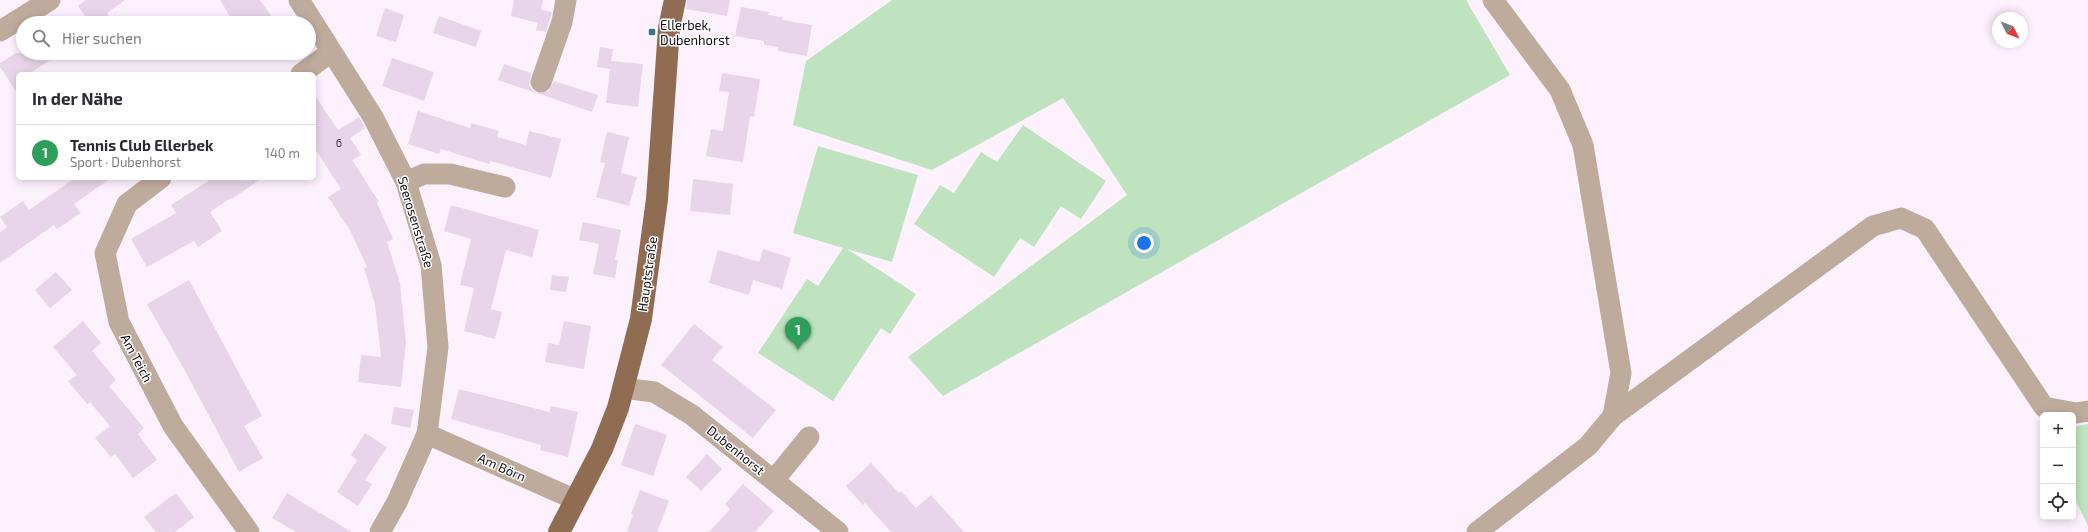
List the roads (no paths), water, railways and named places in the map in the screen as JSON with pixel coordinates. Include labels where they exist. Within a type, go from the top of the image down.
[{"type":"main road","name":"Hauptstraße","points":[[559,532],[602,449],[634,351],[646,290],[657,199],[669,28],[675,0]]},
{"type":"street","points":[[24,16],[50,0]]},
{"type":"street","name":"Seerosenstraße","points":[[299,0],[309,16]]},
{"type":"street","points":[[541,82],[562,22],[566,0]]},
{"type":"street","points":[[1493,0],[1560,90],[1583,145],[1621,373],[1613,416]]},
{"type":"street","points":[[0,31],[16,21]]},
{"type":"street","name":"Seerosenstraße","points":[[316,28],[373,117],[406,182],[431,265],[438,347],[427,434],[397,502],[380,532]]},
{"type":"street","points":[[304,72],[331,52]]},
{"type":"street","points":[[406,182],[424,174],[450,174],[505,187]]},
{"type":"street","name":"Am Teich","points":[[158,180],[127,204],[105,253],[119,322],[173,426],[249,532]]},
{"type":"street","points":[[1477,532],[1588,446],[1613,416],[1873,226],[1901,218],[1925,228],[2044,407],[2076,413],[2088,411]]},
{"type":"street","name":"Dubenhorst","points":[[623,388],[654,392],[692,415],[838,532]]},
{"type":"street","name":"Am Börn","points":[[427,434],[576,500]]},
{"type":"street","points":[[774,480],[809,437]]},
{"type":"place","name":"Ellerbek, Dubenhorst","points":[[652,32]]},
{"type":"place","name":"Tennis Club Ellerbek","points":[[798,350]]}]
